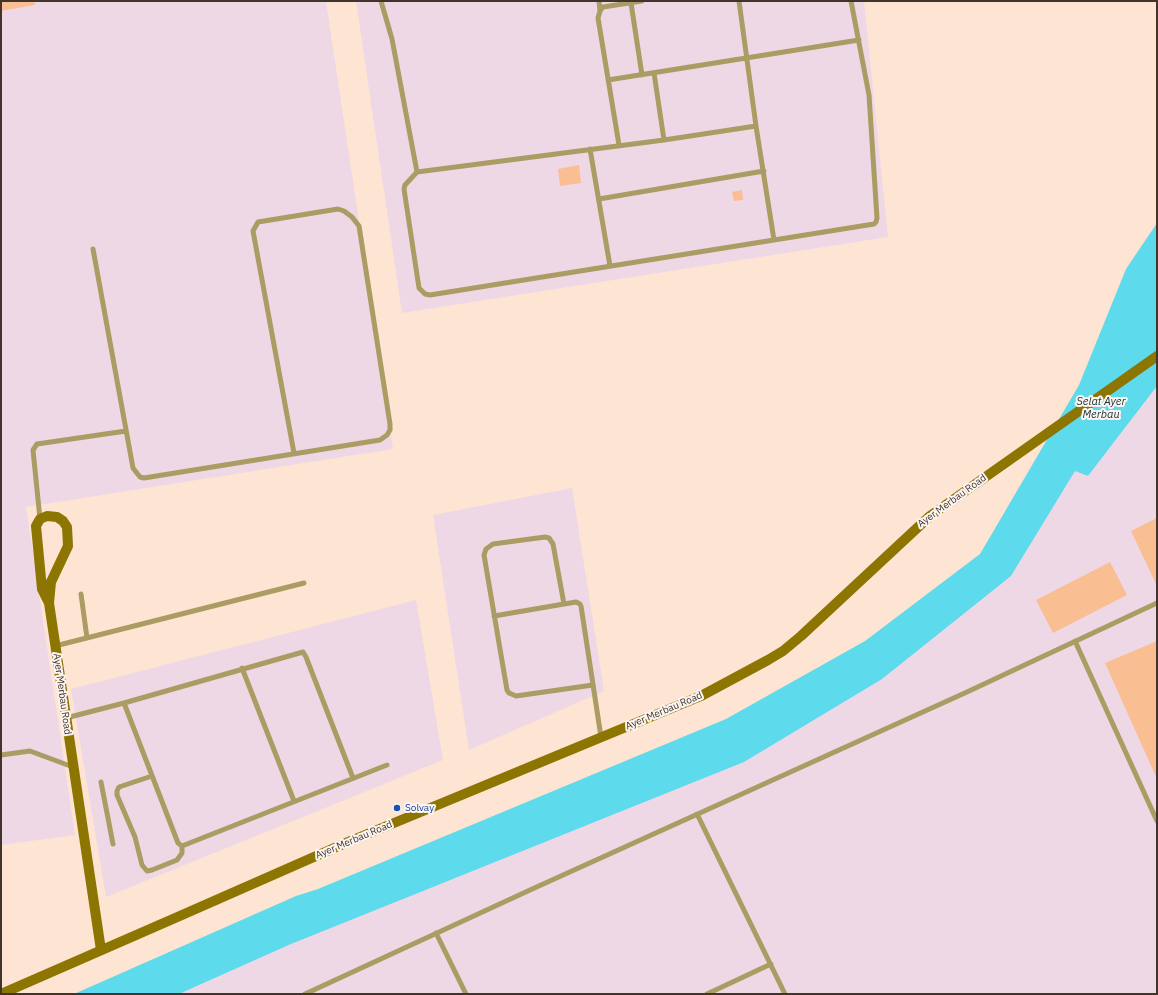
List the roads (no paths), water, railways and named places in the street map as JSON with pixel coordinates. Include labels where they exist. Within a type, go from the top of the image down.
[{"type":"street","name":"Ayer Merbau Road","points":[[1,994],[348,842],[701,696],[783,651],[925,520],[1157,356]]},
{"type":"street","name":"Ayer Merbau Road","points":[[49,604],[42,589],[36,526],[40,519],[48,516],[57,517],[63,521],[67,527],[68,546],[52,579],[49,604],[101,950]]},
{"type":"lane","points":[[381,1],[392,39],[417,172]]},
{"type":"lane","points":[[599,1],[600,11],[598,18],[619,145]]},
{"type":"lane","points":[[600,11],[603,7],[642,1]]},
{"type":"lane","points":[[739,1],[756,126],[774,240]]},
{"type":"lane","points":[[756,126],[664,140],[417,172],[405,185],[404,189],[419,288],[425,294],[430,295],[871,225],[877,220],[869,95],[851,1]]},
{"type":"lane","points":[[631,3],[642,75]]},
{"type":"lane","points":[[608,80],[858,40]]},
{"type":"lane","points":[[654,73],[664,140]]},
{"type":"lane","points":[[590,149],[610,266]]},
{"type":"lane","points":[[599,200],[764,171]]},
{"type":"lane","points":[[93,249],[133,468],[140,477],[144,478],[380,440],[387,435],[390,430],[390,424],[359,226],[352,217],[344,211],[338,209],[258,222],[252,231],[294,453]]},
{"type":"lane","points":[[40,519],[33,450],[37,444],[126,431]]},
{"type":"lane","points":[[564,604],[553,544],[549,538],[545,537],[493,544],[486,549],[484,555],[507,690],[509,693],[516,696],[593,685]]},
{"type":"lane","points":[[55,646],[304,583]]},
{"type":"lane","points":[[81,594],[87,638]]},
{"type":"lane","points":[[494,616],[576,602],[582,606],[601,737]]},
{"type":"lane","points":[[304,994],[967,692],[1157,603]]},
{"type":"lane","points":[[1075,641],[1157,821]]},
{"type":"lane","points":[[66,718],[302,652],[305,654],[353,778]]},
{"type":"lane","points":[[242,668],[294,801]]},
{"type":"lane","points":[[124,703],[178,843],[182,846],[182,853],[177,860],[147,871],[144,868],[135,837],[117,790],[119,787],[152,776]]},
{"type":"lane","points":[[1,755],[30,751],[73,767]]},
{"type":"lane","points":[[182,846],[387,765]]},
{"type":"lane","points":[[101,782],[113,844]]},
{"type":"lane","points":[[697,814],[785,994]]},
{"type":"lane","points":[[436,933],[466,994]]},
{"type":"lane","points":[[707,994],[771,964]]},
{"type":"water","name":"Selat Ayer Merbau","points":[[1157,223],[1157,386],[1088,476],[1075,471],[1011,576],[882,679],[744,762],[291,944],[179,994],[74,994],[296,896],[318,889],[726,719],[865,641],[980,554],[1079,385],[1126,269]]},
{"type":"place","name":"Solvay","points":[[397,808]]}]
